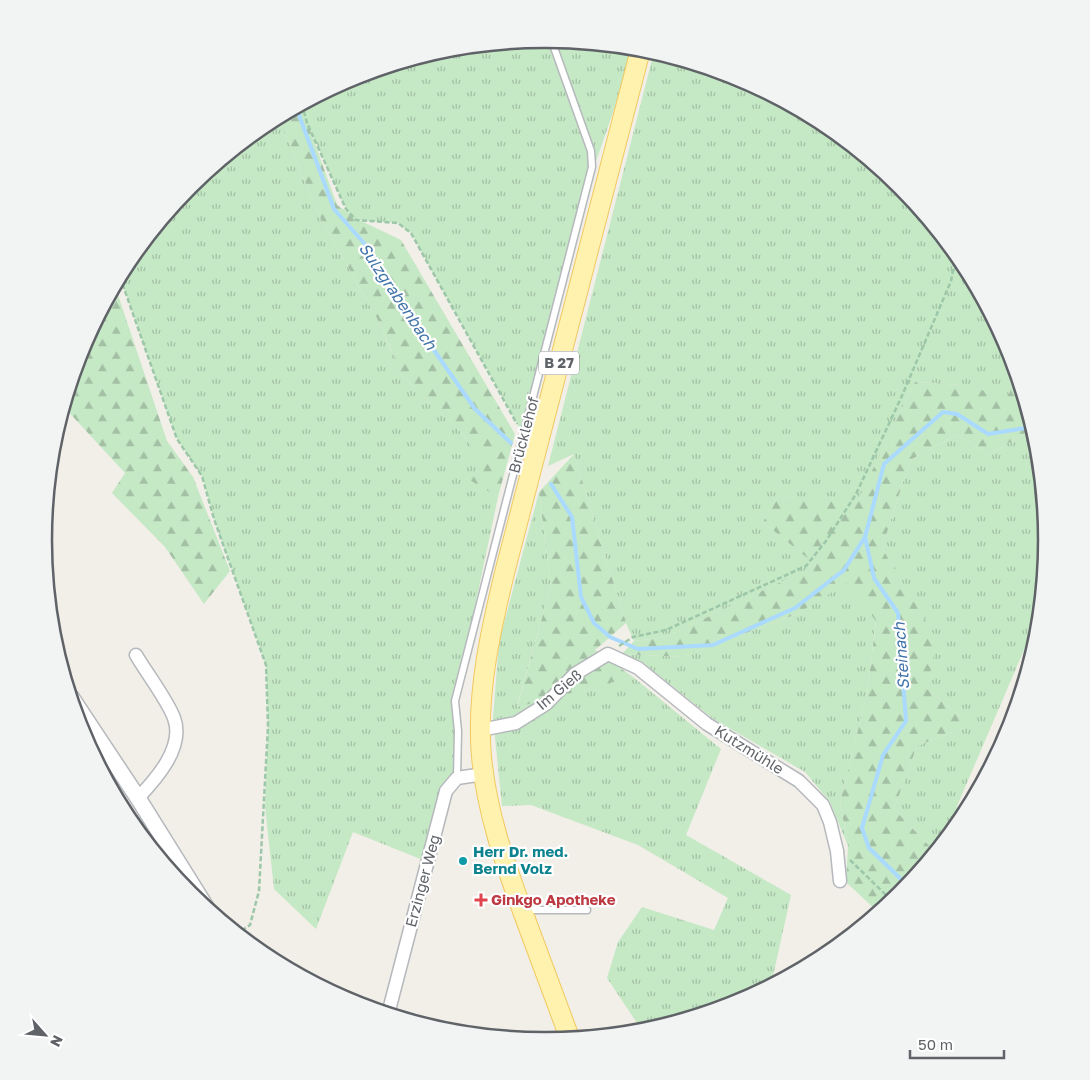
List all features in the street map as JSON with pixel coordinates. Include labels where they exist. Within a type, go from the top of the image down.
[{"type":"main road","name":"B 27","points":[[567,1031],[522,910],[492,820],[484,774],[481,730],[483,680],[491,628],[505,571],[639,57]]},
{"type":"street","name":"Im Gieß","points":[[481,730],[516,723],[546,704],[575,674],[608,654]]},
{"type":"street","name":"Kutzmühle","points":[[608,654],[638,668],[707,724],[799,780],[823,805],[836,847],[840,881]]},
{"type":"street","points":[[136,656],[175,718],[176,733],[170,756],[161,774],[138,798]]},
{"type":"street","points":[[88,723],[187,878]]},
{"type":"street","points":[[457,778],[484,774]]},
{"type":"street","name":"Erzinger Weg","points":[[390,1007],[446,791],[457,778]]},
{"type":"lane","name":"Brücklehof","points":[[457,778],[458,731],[455,701],[592,166],[590,151],[554,48]]},
{"type":"lane","points":[[522,910],[587,910]]},
{"type":"path","points":[[304,110],[307,123],[346,209],[356,220],[398,223],[411,233],[524,436]]},
{"type":"path","points":[[633,637],[666,630],[806,566],[826,541],[856,494],[901,398],[951,281],[954,266]]},
{"type":"path","points":[[123,286],[177,439],[202,476],[214,519],[266,665],[266,762],[259,891],[250,925],[244,930]]},
{"type":"path","points":[[836,847],[886,895]]},
{"type":"green space","points":[[545,48],[577,49],[630,55],[621,89],[590,179],[524,436],[411,233],[398,223],[356,220],[346,209],[307,123],[304,110],[327,98],[387,74],[449,57],[513,49]]},
{"type":"green space","points":[[652,60],[703,74],[763,98],[819,131],[870,170],[915,215],[954,266],[987,322],[1012,386],[1008,398],[961,385],[915,382],[858,501],[778,497],[763,522],[817,565],[666,637],[634,641],[626,623],[574,454],[548,466]]},
{"type":"green space","points":[[303,111],[337,205],[361,221],[401,240],[515,434],[498,497],[468,479],[483,465],[464,435],[386,360],[395,359],[378,320],[320,217],[281,124]]},
{"type":"green space","points":[[281,124],[320,217],[378,320],[395,360],[387,361],[464,435],[484,465],[469,479],[498,497],[455,701],[457,778],[428,862],[353,832],[316,929],[274,889],[265,807],[268,726],[266,665],[214,519],[202,476],[177,439],[123,286],[154,240],[197,192],[245,149]]},
{"type":"green space","points":[[118,294],[167,441],[193,477],[230,571],[204,604],[165,547],[112,493],[125,473],[69,413],[90,352]]},
{"type":"green space","points":[[915,382],[961,385],[1008,397],[1012,386],[1026,433],[989,455],[957,435],[910,460],[882,548],[937,640],[927,689],[965,720],[965,727],[917,746],[894,809],[930,847],[873,907],[846,882],[848,846],[840,802],[867,694],[876,621],[847,583],[797,614],[681,657],[622,654],[634,641],[666,637],[816,565],[763,522],[778,497],[858,500]]},
{"type":"green space","points":[[1026,433],[1033,476],[1038,540],[1033,604],[1026,646],[956,811],[930,847],[894,809],[917,746],[965,727],[965,720],[927,689],[936,640],[882,548],[910,460],[957,435],[989,455]]},
{"type":"green space","points":[[574,454],[626,623],[595,650],[633,677],[517,707],[551,586],[539,492]]},
{"type":"green space","points":[[539,492],[551,586],[517,706],[633,677],[721,749],[686,835],[791,895],[773,977],[703,1006],[672,1016],[637,1024],[607,978],[618,942],[642,907],[714,930],[728,898],[638,845],[531,805],[502,806],[493,718],[499,642]]},
{"type":"green space","points":[[847,582],[876,620],[867,694],[840,802],[848,846],[830,802],[805,772],[712,718],[641,661],[622,654],[681,657],[797,614]]},
{"type":"waterway","name":"Sulzgrabenbach","points":[[298,113],[334,209],[370,250],[408,313],[475,409],[511,443]]},
{"type":"waterway","name":"Steinach","points":[[901,879],[869,848],[862,828],[883,755],[906,721],[898,613],[874,578],[865,537],[884,464],[943,412],[957,414],[988,434],[1024,428]]},
{"type":"waterway","name":"Sulzgrabenbach","points":[[551,484],[572,517],[581,597],[594,623],[610,637],[638,649],[713,645],[795,608],[844,570],[865,537]]},
{"type":"place","name":"Herr Dr. med. Bernd Volz","points":[[463,861]]},
{"type":"place","name":"Ginkgo Apotheke","points":[[481,900]]}]
